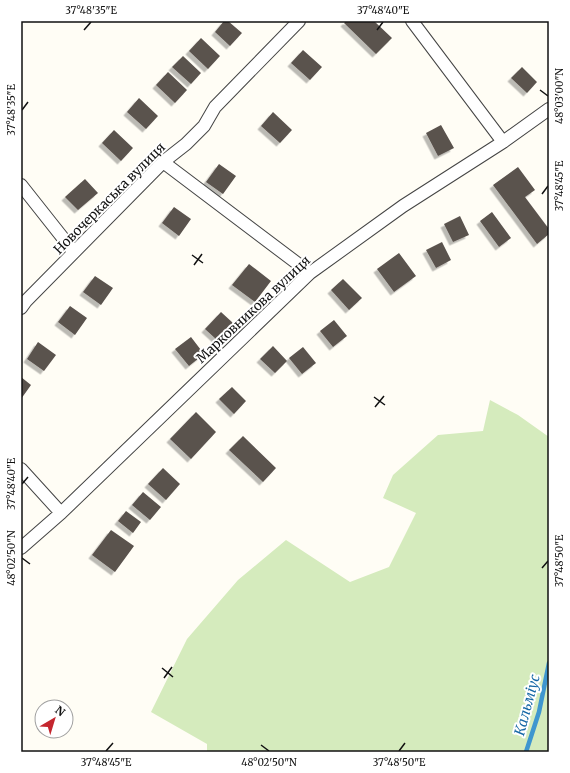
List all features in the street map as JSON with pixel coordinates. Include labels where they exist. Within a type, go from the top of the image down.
[{"type":"street","name":"Новочеркаська вулиця","points":[[21,308],[163,162],[186,144],[204,126],[215,107],[299,21]]},
{"type":"street","points":[[412,21],[503,142]]},
{"type":"street","name":"Марковникова вулиця","points":[[21,548],[61,512],[310,272],[403,206],[503,142],[549,109]]},
{"type":"street","points":[[163,162],[310,272]]},
{"type":"street","points":[[21,185],[74,252]]},
{"type":"street","points":[[21,469],[61,512]]},
{"type":"green space","points":[[490,400],[518,415],[549,437],[549,752],[207,752],[207,744],[151,712],[187,639],[238,580],[286,540],[350,582],[389,567],[416,513],[383,498],[393,475],[438,435],[483,431]]},
{"type":"building","points":[[224,21],[228,21],[242,33],[230,46],[215,32]]},
{"type":"building","points":[[346,21],[374,21],[392,38],[376,54],[344,23]]},
{"type":"building","points":[[201,38],[220,56],[208,69],[189,51]]},
{"type":"building","points":[[303,50],[322,67],[310,80],[291,63]]},
{"type":"building","points":[[183,56],[201,73],[191,84],[172,67]]},
{"type":"building","points":[[522,67],[537,82],[527,93],[511,78]]},
{"type":"building","points":[[168,72],[187,90],[175,103],[156,85]]},
{"type":"building","points":[[139,98],[158,116],[146,129],[127,112]]},
{"type":"building","points":[[273,112],[292,130],[280,143],[261,126]]},
{"type":"building","points":[[441,125],[454,148],[438,156],[426,133]]},
{"type":"building","points":[[114,130],[133,148],[121,161],[102,143]]},
{"type":"building","points":[[219,164],[236,176],[223,194],[206,182]]},
{"type":"building","points":[[518,167],[535,190],[525,197],[549,229],[549,234],[537,244],[493,185]]},
{"type":"building","points":[[85,179],[98,193],[78,210],[65,197]]},
{"type":"building","points":[[174,207],[191,219],[179,236],[162,223]]},
{"type":"building","points":[[492,212],[511,238],[499,247],[480,221]]},
{"type":"building","points":[[460,216],[469,235],[453,242],[444,224]]},
{"type":"building","points":[[442,242],[451,260],[436,268],[426,250]]},
{"type":"building","points":[[399,253],[416,276],[394,292],[377,269]]},
{"type":"building","points":[[249,264],[271,281],[255,302],[232,285]]},
{"type":"building","points":[[95,276],[113,288],[101,305],[83,292]]},
{"type":"building","points":[[343,279],[362,298],[349,310],[331,290]]},
{"type":"building","points":[[70,306],[87,318],[75,335],[58,322]]},
{"type":"building","points":[[221,312],[233,323],[217,340],[205,329]]},
{"type":"building","points":[[334,320],[347,336],[333,347],[320,331]]},
{"type":"building","points":[[191,337],[204,354],[189,366],[175,349]]},
{"type":"building","points":[[38,342],[56,355],[44,371],[27,359]]},
{"type":"building","points":[[273,346],[287,361],[275,373],[260,359]]},
{"type":"building","points":[[303,347],[316,363],[302,374],[289,358]]},
{"type":"building","points":[[21,377],[31,385],[21,399]]},
{"type":"building","points":[[232,387],[246,401],[234,414],[219,399]]},
{"type":"building","points":[[196,412],[216,432],[191,459],[170,439]]},
{"type":"building","points":[[243,436],[276,468],[263,482],[229,450]]},
{"type":"building","points":[[163,468],[180,484],[166,500],[148,484]]},
{"type":"building","points":[[143,492],[161,507],[150,520],[132,505]]},
{"type":"building","points":[[126,511],[141,522],[133,533],[118,521]]},
{"type":"building","points":[[111,530],[134,546],[115,572],[92,555]]},
{"type":"waterway","name":"Кальміус","points":[[526,752],[539,712],[549,663]]}]
